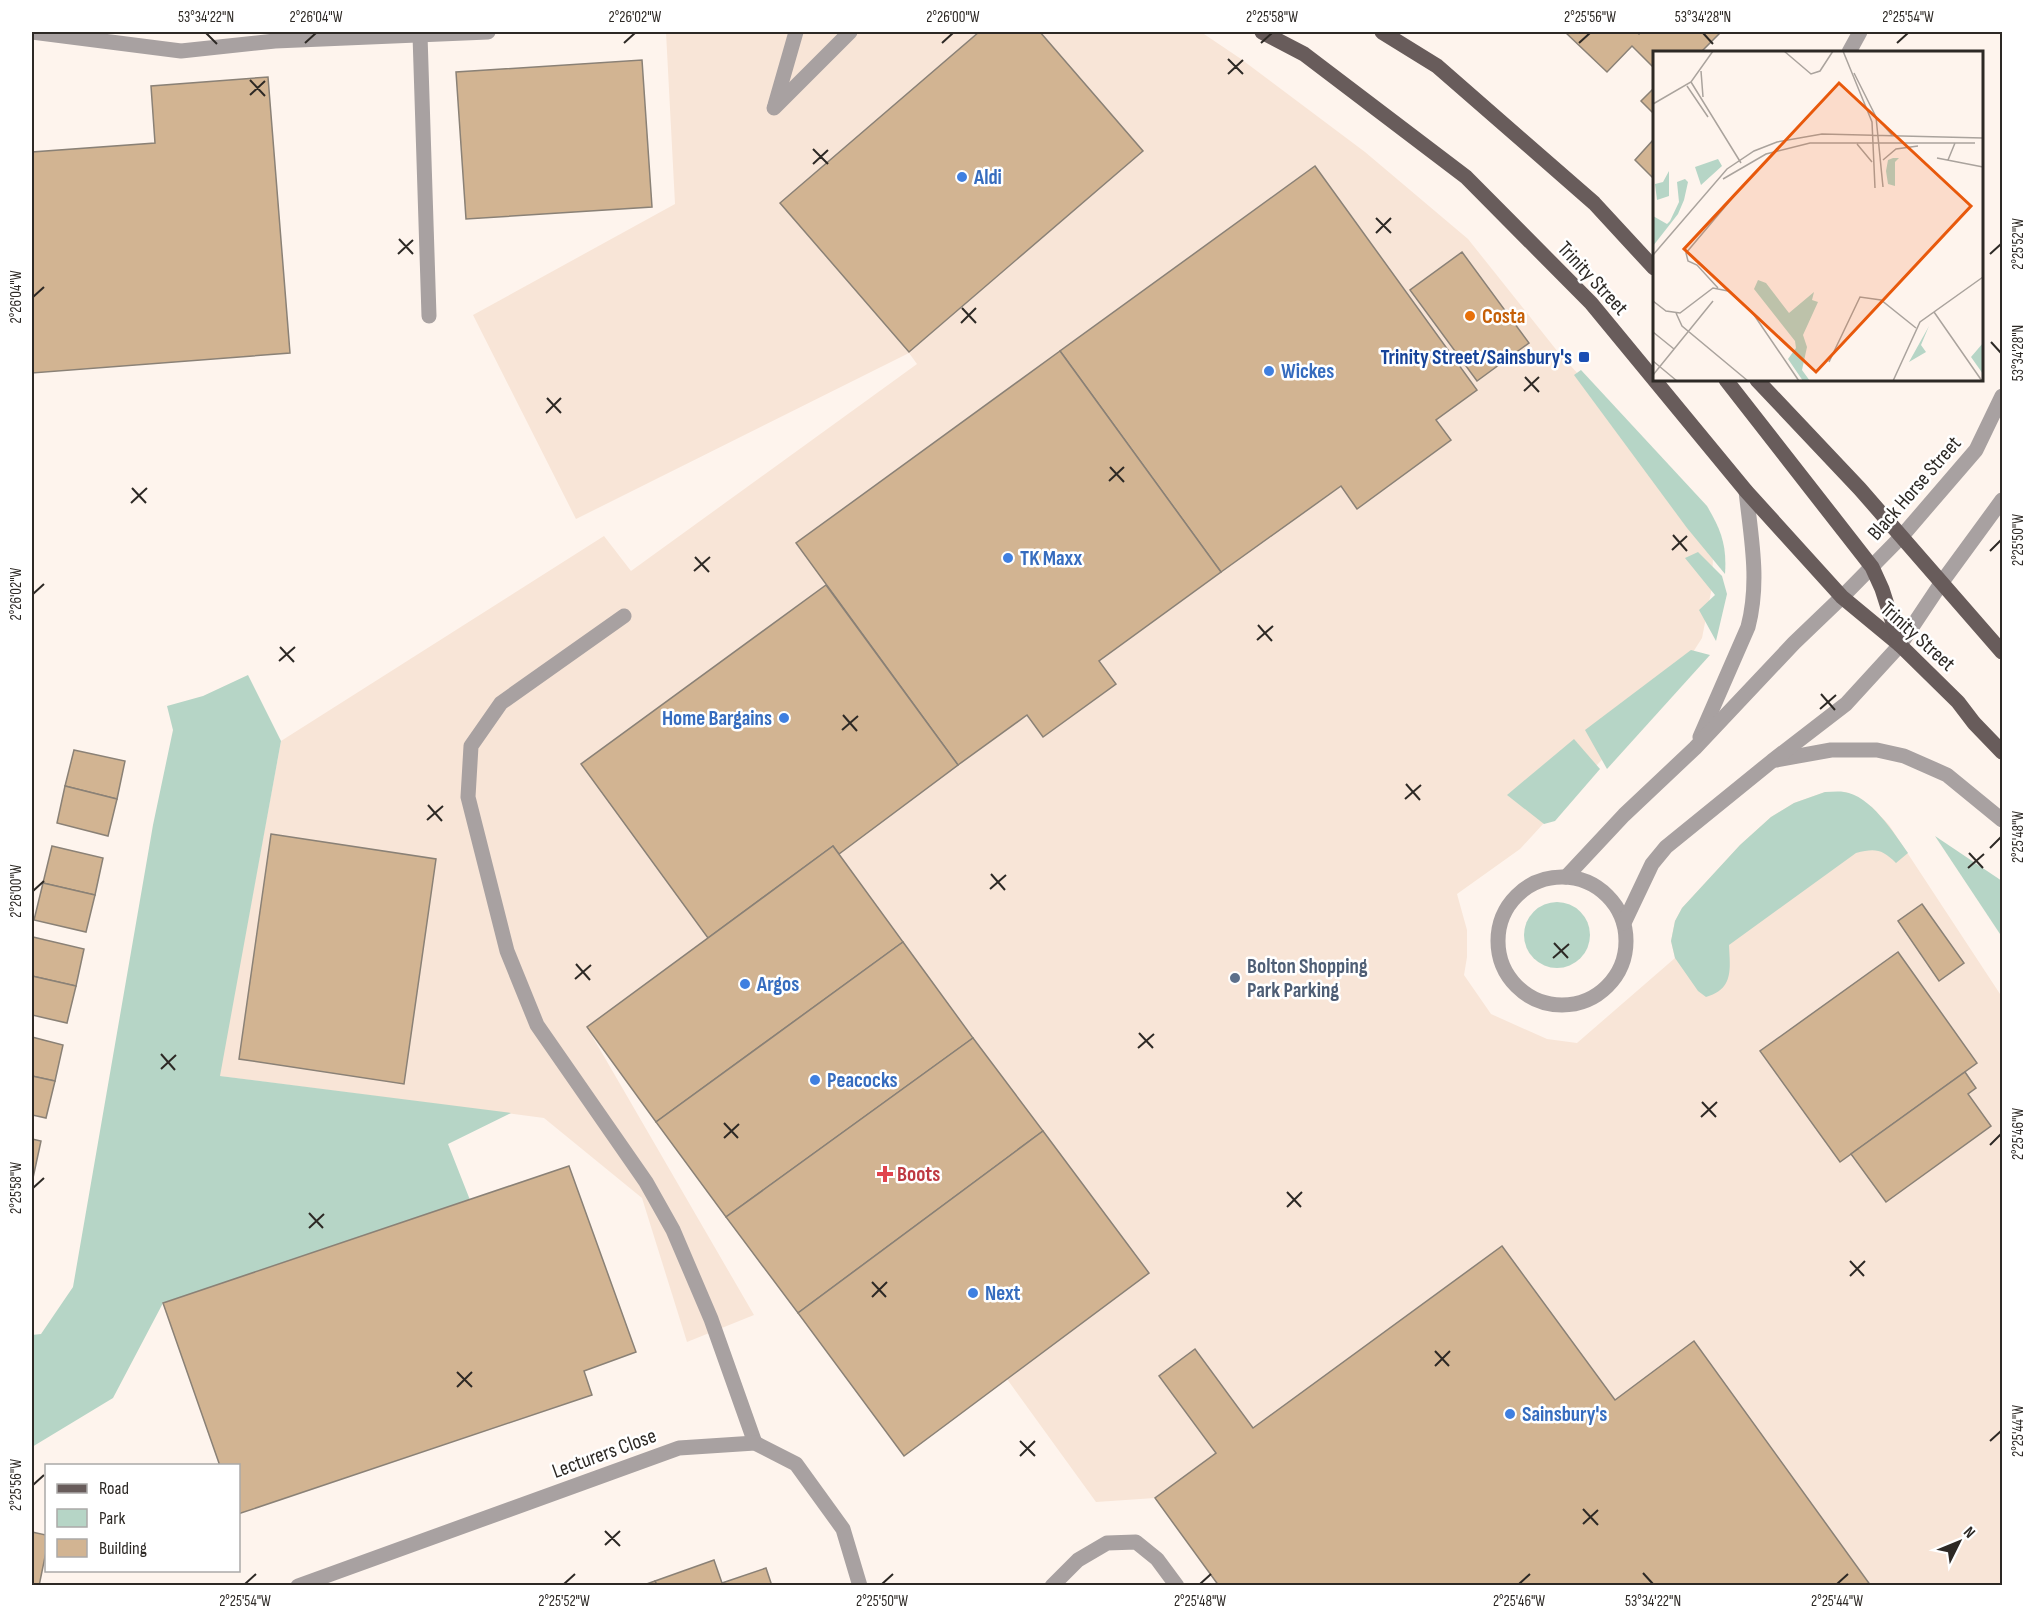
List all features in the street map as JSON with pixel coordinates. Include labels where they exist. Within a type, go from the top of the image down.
[{"type":"main road","name":"Trinity Street","points":[[1262,32],[1304,54],[1466,177],[1591,303],[1653,378]]},
{"type":"main road","points":[[1382,32],[1437,66],[1594,203],[1653,267]]},
{"type":"main road","name":"Trinity Street","points":[[1655,381],[1746,491],[1842,597],[1900,645],[1958,702],[1974,723],[2002,752]]},
{"type":"main road","points":[[1727,381],[1872,567],[1882,589],[1900,645]]},
{"type":"main road","points":[[1758,381],[1902,536],[2002,652]]},
{"type":"street","points":[[32,32],[181,51],[275,36],[488,32]]},
{"type":"street","points":[[796,32],[774,108],[850,32]]},
{"type":"street","points":[[1850,51],[1860,32]]},
{"type":"street","points":[[420,34],[429,316]]},
{"type":"street","name":"Black Horse Street","points":[[1566,877],[1624,815],[1695,748],[1794,643],[1902,536],[1976,450],[2002,396]]},
{"type":"street","points":[[1695,748],[1748,627],[1753,608],[1755,575],[1746,491]]},
{"type":"street","points":[[1624,923],[1652,864],[1666,847],[1846,704],[1900,645],[1942,582],[2002,500]]},
{"type":"street","points":[[624,616],[501,703],[471,746],[468,797],[507,951],[537,1025],[646,1182],[673,1230],[711,1319],[755,1443],[796,1464],[843,1529],[860,1586]]},
{"type":"street","points":[[1772,761],[1831,750],[1877,750],[1904,756],[1947,775],[2002,820]]},
{"type":"street","points":[[1566,877],[1586,881],[1603,891],[1616,906],[1624,923],[1626,937],[1621,966],[1610,984],[1594,997],[1579,1003],[1562,1005],[1540,1001],[1526,994],[1506,971],[1500,956],[1499,933],[1512,901],[1528,887],[1549,878],[1566,877]]},
{"type":"street","name":"Lecturers Close","points":[[298,1586],[679,1448],[755,1443]]},
{"type":"street","points":[[1052,1586],[1078,1560],[1107,1543],[1136,1542],[1157,1559],[1177,1586]]},
{"type":"shaded area","points":[[666,32],[1201,32],[1241,59],[1365,152],[1468,239],[1558,352],[1690,496],[1713,556],[1712,587],[1702,638],[1676,679],[1520,849],[1457,894],[1467,930],[1464,975],[1491,1014],[1547,1039],[1577,1043],[1675,958],[1671,941],[1675,921],[1682,908],[1740,845],[1771,817],[1794,803],[1825,792],[1846,792],[1872,807],[1889,825],[2002,997],[2002,1585],[1219,1585],[1155,1498],[1096,1502],[1007,1379],[904,1456],[591,1034],[754,1315],[687,1342],[642,1198],[544,1118],[219,1076],[281,741],[604,536],[631,571],[917,364],[909,353],[576,519],[473,315],[675,204]]},
{"type":"green space","points":[[1581,370],[1707,506],[1722,538],[1725,574],[1687,528],[1574,375]]},
{"type":"green space","points":[[1698,552],[1722,576],[1727,594],[1716,641],[1699,610],[1715,595],[1685,558]]},
{"type":"green space","points":[[1691,650],[1710,655],[1607,769],[1585,730]]},
{"type":"green space","points":[[248,675],[281,741],[220,1076],[511,1113],[448,1144],[470,1200],[163,1303],[113,1398],[32,1447],[32,1335],[41,1334],[73,1287],[153,825],[173,730],[167,706],[203,696]]},
{"type":"green space","points":[[1574,739],[1600,769],[1555,821],[1544,824],[1507,795]]},
{"type":"green space","points":[[1825,792],[1844,792],[1863,800],[1880,816],[1908,853],[1896,863],[1878,851],[1868,850],[1856,853],[1729,945],[1730,970],[1726,983],[1722,989],[1706,997],[1698,991],[1675,958],[1671,941],[1675,921],[1682,908],[1740,845],[1771,817],[1794,803]]},
{"type":"green space","points":[[1935,836],[2002,881],[2002,937]]},
{"type":"green space","points":[[1557,902],[1570,905],[1580,912],[1587,922],[1590,935],[1587,948],[1580,958],[1570,965],[1557,968],[1544,965],[1534,958],[1527,948],[1524,935],[1527,922],[1534,912],[1544,905]]},
{"type":"building","name":"Aldi","points":[[979,32],[1040,32],[1143,151],[909,352],[780,203]]},
{"type":"building","points":[[1565,32],[1636,32],[1639,34],[1641,32],[1721,32],[1702,51],[1653,51],[1653,67],[1632,46],[1607,72]]},
{"type":"building","points":[[642,60],[652,207],[466,219],[456,72]]},
{"type":"building","points":[[268,77],[290,353],[32,373],[32,152],[155,143],[151,86]]},
{"type":"building","points":[[1653,89],[1653,113],[1641,101]]},
{"type":"building","points":[[1653,140],[1653,178],[1635,160]]},
{"type":"building","name":"Wickes","points":[[1315,166],[1477,390],[1436,420],[1451,440],[1357,509],[1341,486],[1221,572],[1060,351]]},
{"type":"building","name":"Costa","points":[[1462,252],[1529,343],[1477,381],[1410,290]]},
{"type":"building","name":"TK Maxx","points":[[1060,351],[1221,572],[1099,661],[1116,684],[1043,737],[1027,715],[958,765],[796,543]]},
{"type":"building","name":"Home Bargains","points":[[826,585],[958,765],[839,854],[833,846],[708,938],[581,764]]},
{"type":"building","points":[[74,750],[125,761],[117,799],[65,786]]},
{"type":"building","points":[[65,786],[117,799],[108,836],[57,823]]},
{"type":"building","points":[[271,834],[436,859],[404,1084],[239,1059]]},
{"type":"building","points":[[52,846],[103,858],[95,895],[43,883]]},
{"type":"building","name":"Argos","points":[[833,846],[903,942],[656,1122],[587,1027]]},
{"type":"building","points":[[43,883],[95,895],[86,932],[34,920]]},
{"type":"building","points":[[1922,904],[1964,963],[1939,981],[1898,921]]},
{"type":"building","points":[[33,937],[84,949],[76,986],[32,976]]},
{"type":"building","name":"Peacocks","points":[[903,942],[973,1038],[726,1217],[656,1122]]},
{"type":"building","points":[[1898,952],[1977,1063],[1840,1162],[1760,1051]]},
{"type":"building","points":[[32,976],[76,986],[67,1023],[32,1015]]},
{"type":"building","points":[[32,1037],[63,1045],[55,1081],[32,1076]]},
{"type":"building","name":"Boots","points":[[973,1038],[1043,1131],[798,1313],[726,1217]]},
{"type":"building","points":[[1965,1072],[1976,1088],[1968,1094],[1991,1126],[1886,1202],[1851,1154]]},
{"type":"building","points":[[32,1076],[55,1081],[46,1118],[32,1115]]},
{"type":"building","name":"Next","points":[[1043,1131],[1149,1273],[904,1456],[798,1313]]},
{"type":"building","points":[[32,1139],[41,1141],[33,1178],[32,1178]]},
{"type":"building","points":[[569,1166],[636,1352],[584,1371],[592,1395],[240,1513],[240,1464],[219,1464],[163,1303]]},
{"type":"building","name":"Sainsbury's","points":[[1502,1246],[1615,1400],[1694,1341],[1871,1586],[1219,1586],[1155,1498],[1216,1453],[1159,1376],[1195,1349],[1253,1428]]},
{"type":"building","points":[[32,1532],[45,1535],[45,1557],[39,1586],[32,1586]]},
{"type":"building","points":[[714,1560],[722,1583],[766,1568],[772,1586],[657,1586],[655,1581]]},
{"type":"building","points":[[655,1581],[657,1586],[641,1586]]},
{"type":"place","name":"Aldi","points":[[962,177]]},
{"type":"place","name":"Costa","points":[[1470,316]]},
{"type":"place","name":"Trinity Street/Sainsbury's","points":[[1584,357]]},
{"type":"place","name":"Wickes","points":[[1269,371]]},
{"type":"place","name":"TK Maxx","points":[[1008,558]]},
{"type":"place","name":"Home Bargains","points":[[784,718]]},
{"type":"place","name":"Bolton Shopping Park Parking","points":[[1235,978]]},
{"type":"place","name":"Argos","points":[[745,984]]},
{"type":"place","name":"Peacocks","points":[[815,1080]]},
{"type":"place","name":"Boots","points":[[885,1174]]},
{"type":"place","name":"Next","points":[[973,1293]]},
{"type":"place","name":"Sainsbury's","points":[[1510,1414]]}]
